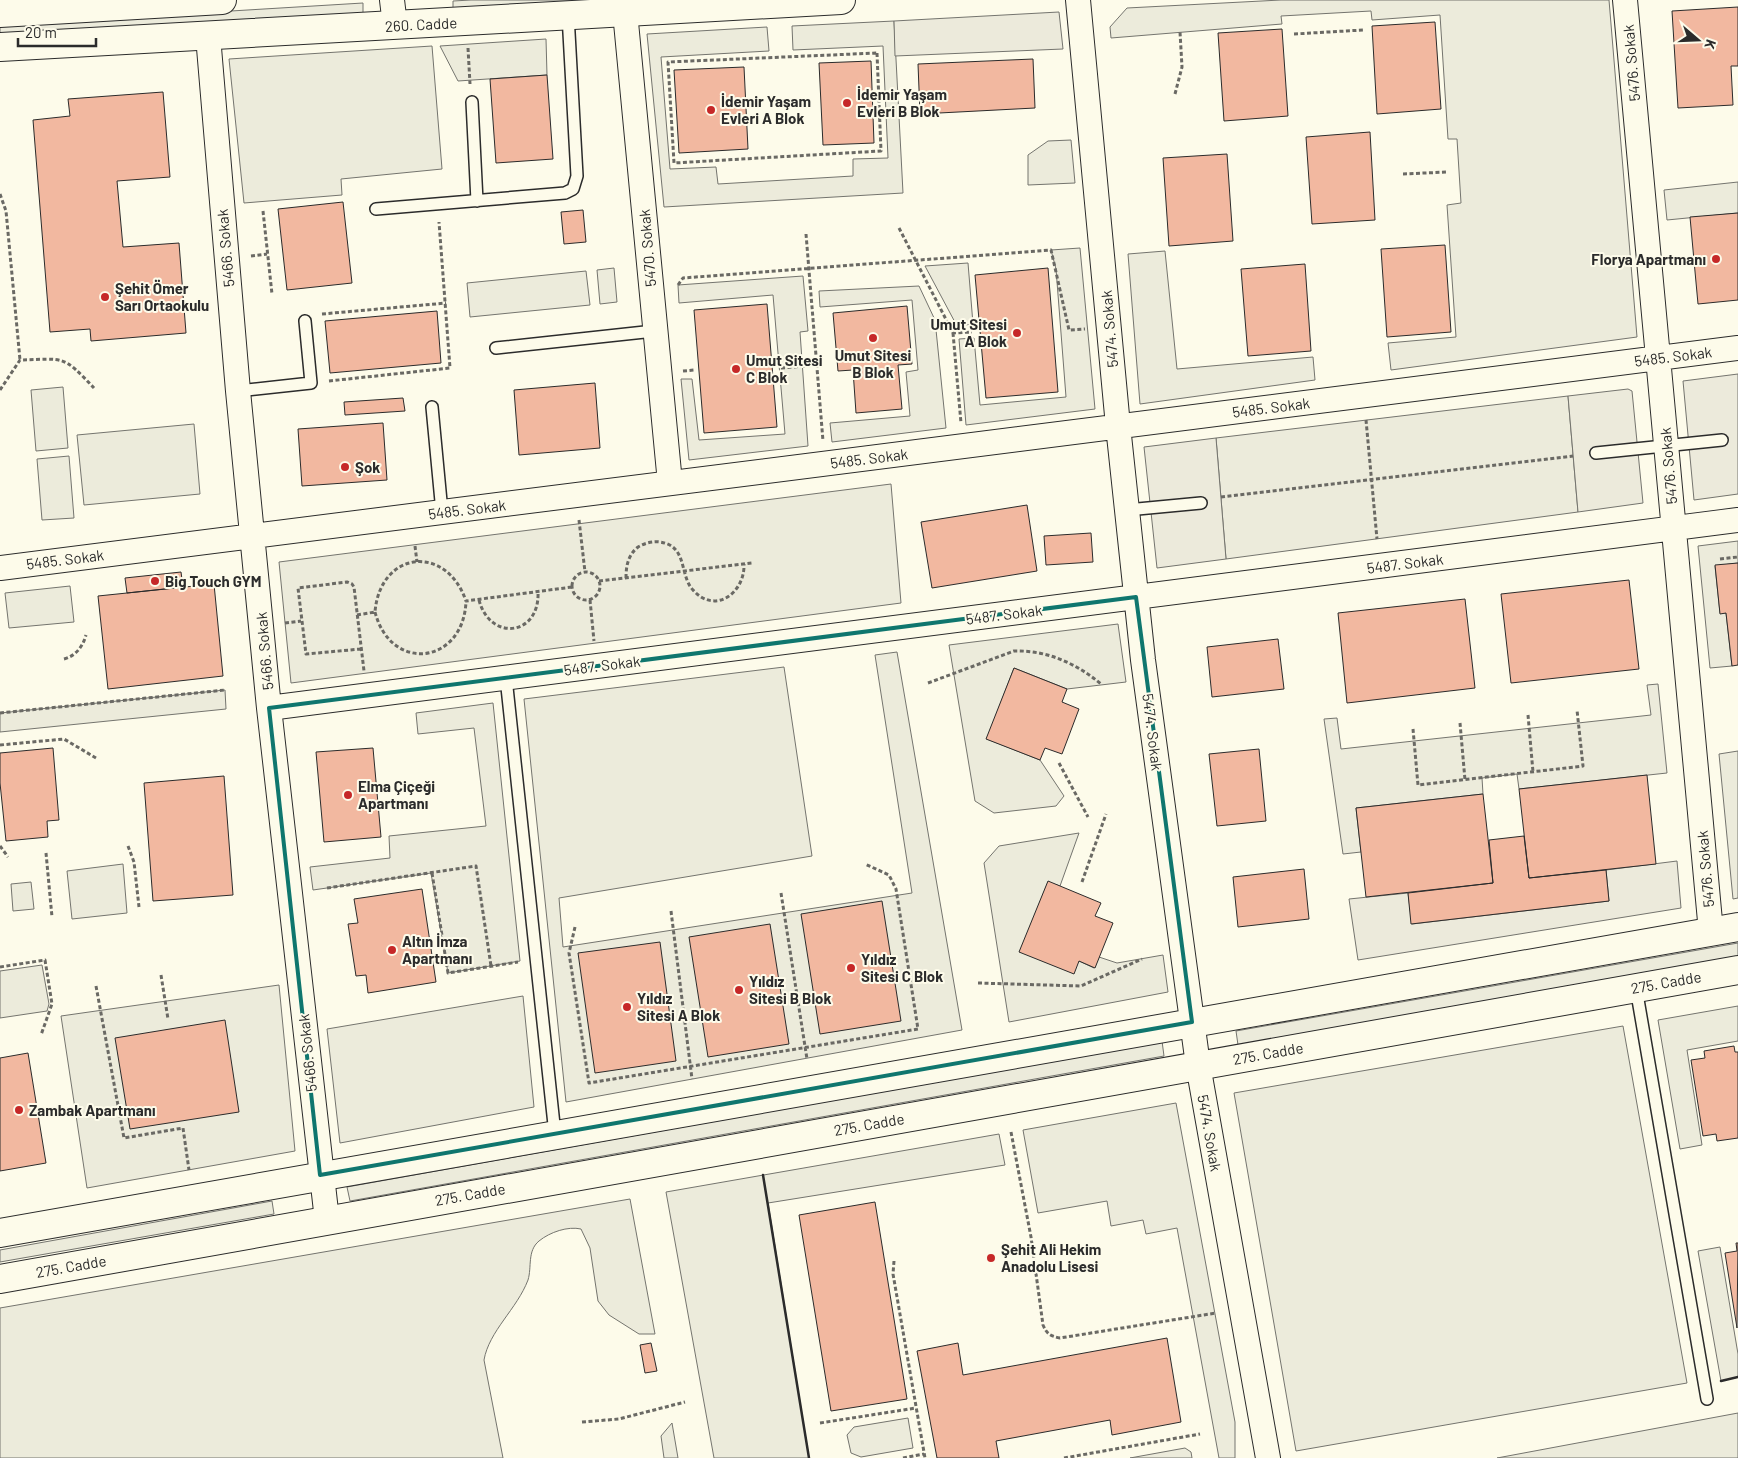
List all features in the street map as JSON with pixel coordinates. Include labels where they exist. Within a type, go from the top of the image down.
[{"type":"street","points":[[9,9],[222,0]]},
{"type":"street","name":"260. Cadde","points":[[0,47],[208,36],[394,13],[568,15],[841,0]]},
{"type":"street","name":"5474. Sokak","points":[[1078,0],[1136,597],[1198,1065],[1268,1458]]},
{"type":"street","name":"5476. Sokak","points":[[1625,0],[1711,932]]},
{"type":"street","name":"5470. Sokak","points":[[625,12],[670,483]]},
{"type":"street","name":"5466. Sokak","points":[[208,36],[238,391],[269,708],[320,1175],[327,1220]]},
{"type":"street","name":"5485. Sokak","points":[[0,568],[1738,348]]},
{"type":"street","name":"5487. Sokak","points":[[269,708],[1738,520]]},
{"type":"street","points":[[0,1233],[320,1175],[1738,928]]},
{"type":"street","name":"275. Cadde","points":[[0,1279],[1738,970]]},
{"type":"lane","points":[[376,209],[565,194],[573,189],[577,176],[568,15]]},
{"type":"lane","points":[[472,102],[477,201]]},
{"type":"lane","points":[[238,391],[311,383],[306,321]]},
{"type":"lane","points":[[496,348],[654,331]]},
{"type":"lane","points":[[432,407],[442,512]]},
{"type":"lane","points":[[1596,453],[1722,440]]},
{"type":"lane","points":[[1127,510],[1201,503]]},
{"type":"lane","points":[[506,678],[555,1134]]},
{"type":"lane","points":[[1636,988],[1707,1399]]},
{"type":"path","points":[[1294,34],[1363,30]]},
{"type":"path","points":[[1175,94],[1182,67],[1180,32]]},
{"type":"path","points":[[468,44],[472,102]]},
{"type":"path","points":[[877,53],[881,151],[674,163],[668,62],[877,53]]},
{"type":"path","points":[[1403,174],[1447,172]]},
{"type":"path","points":[[0,194],[6,211],[20,360],[0,390]]},
{"type":"path","points":[[311,383],[448,370],[451,364],[437,204]]},
{"type":"path","points":[[263,211],[272,294]]},
{"type":"path","points":[[899,228],[953,333],[961,426]]},
{"type":"path","points":[[806,234],[823,444]]},
{"type":"path","points":[[678,294],[678,285],[683,278],[1051,250],[1069,330],[1088,329]]},
{"type":"path","points":[[249,256],[268,254]]},
{"type":"path","points":[[306,321],[314,315],[446,303]]},
{"type":"path","points":[[953,333],[972,332]]},
{"type":"path","points":[[20,360],[57,359],[68,362],[94,388]]},
{"type":"path","points":[[685,361],[686,371]]},
{"type":"path","points":[[781,368],[817,365]]},
{"type":"path","points":[[680,372],[694,370]]},
{"type":"path","points":[[1366,420],[1377,539]]},
{"type":"path","points":[[1221,498],[1573,456]]},
{"type":"path","points":[[575,495],[585,572]]},
{"type":"path","points":[[626,578],[626,568],[634,550],[652,542],[671,546],[678,552],[692,590],[702,597],[718,600],[728,598],[742,584],[744,564]]},
{"type":"path","points":[[415,546],[417,562]]},
{"type":"path","points":[[1720,559],[1738,557]]},
{"type":"path","points":[[417,562],[438,565],[451,573],[461,586],[466,601],[466,616],[461,630],[452,641],[440,650],[420,654],[398,648],[386,639],[378,626],[375,612],[376,597],[382,582],[393,571],[407,564],[417,562]]},
{"type":"path","points":[[599,581],[752,563]]},
{"type":"path","points":[[585,572],[594,575],[599,581],[598,595],[590,600],[580,599],[572,587],[577,576],[585,572]]},
{"type":"path","points":[[361,649],[306,654],[298,588],[302,586],[352,584],[357,615],[364,674]]},
{"type":"path","points":[[466,601],[572,587]]},
{"type":"path","points":[[479,599],[486,618],[493,624],[513,628],[530,620],[536,612],[538,592]]},
{"type":"path","points":[[590,600],[597,666]]},
{"type":"path","points":[[357,615],[375,612]]},
{"type":"path","points":[[285,623],[301,621]]},
{"type":"path","points":[[64,660],[74,655],[84,643],[86,635]]},
{"type":"path","points":[[928,683],[1005,654],[1026,651],[1038,652],[1066,662],[1088,673],[1101,684]]},
{"type":"path","points":[[420,654],[421,660]]},
{"type":"path","points":[[0,713],[225,690]]},
{"type":"path","points":[[1413,729],[1418,785],[1466,780],[1582,766],[1577,710]]},
{"type":"path","points":[[1528,715],[1533,772]]},
{"type":"path","points":[[1460,723],[1466,780]]},
{"type":"path","points":[[0,745],[64,739],[96,758]]},
{"type":"path","points":[[1060,763],[1088,817]]},
{"type":"path","points":[[1082,882],[1106,814]]},
{"type":"path","points":[[0,846],[8,857]]},
{"type":"path","points":[[128,846],[134,862],[139,907]]},
{"type":"path","points":[[46,853],[52,917]]},
{"type":"path","points":[[575,927],[569,953],[589,1083],[918,1029],[896,889],[889,875],[865,864]]},
{"type":"path","points":[[327,888],[476,866],[491,966]]},
{"type":"path","points":[[432,873],[448,973],[536,959]]},
{"type":"path","points":[[781,893],[807,1058]]},
{"type":"path","points":[[671,911],[692,1079]]},
{"type":"path","points":[[978,984],[1081,986],[1142,959]]},
{"type":"path","points":[[0,967],[45,960],[52,1004],[41,1035]]},
{"type":"path","points":[[161,975],[168,1020]]},
{"type":"path","points":[[96,986],[124,1138],[183,1128],[189,1170]]},
{"type":"path","points":[[1011,1132],[1031,1237],[1043,1325],[1046,1333],[1052,1337],[1060,1338],[1216,1313]]},
{"type":"path","points":[[894,1261],[893,1274],[924,1456],[903,1458]]},
{"type":"path","points":[[582,1422],[627,1417],[685,1402]]},
{"type":"path","points":[[820,1423],[916,1408]]},
{"type":"path","points":[[1064,1458],[1200,1434]]},
{"type":"highlighted area","points":[[1136,597],[1192,1022],[320,1175],[269,708]]},
{"type":"shaded area","points":[[662,0],[453,13],[453,1]]},
{"type":"shaded area","points":[[1281,0],[1609,0],[1637,337],[1391,370],[1388,343],[1456,337],[1447,205],[1461,203],[1457,139],[1448,139],[1440,15],[1372,20],[1371,11],[1281,16],[1282,24],[1111,38],[1110,27],[1127,8]]},
{"type":"shaded area","points":[[363,3],[363,15],[0,36],[0,25]]},
{"type":"shaded area","points":[[1059,12],[1063,49],[895,56],[894,21]]},
{"type":"shaded area","points":[[894,21],[903,193],[664,207],[647,34],[767,27],[769,51],[661,57],[670,169],[716,167],[718,184],[853,176],[853,159],[888,158],[883,46],[793,50],[792,26]]},
{"type":"shaded area","points":[[546,39],[547,75],[458,81],[440,46]]},
{"type":"shaded area","points":[[432,46],[442,169],[341,179],[342,195],[244,203],[229,59]]},
{"type":"shaded area","points":[[1071,140],[1075,183],[1028,185],[1028,155],[1048,141]]},
{"type":"shaded area","points":[[1738,182],[1738,213],[1667,220],[1664,190]]},
{"type":"shaded area","points":[[1080,248],[1095,409],[966,425],[959,339],[974,338],[980,405],[1066,397],[1056,269],[1051,250]]},
{"type":"shaded area","points":[[1165,251],[1177,369],[1313,357],[1315,380],[1140,404],[1128,254]]},
{"type":"shaded area","points":[[968,263],[973,324],[957,326],[925,266]]},
{"type":"shaded area","points":[[614,268],[617,302],[600,304],[597,270]]},
{"type":"shaded area","points":[[586,271],[590,305],[470,317],[467,283]]},
{"type":"shaded area","points":[[803,276],[808,331],[800,332],[808,446],[689,460],[681,379],[692,379],[699,440],[785,434],[773,295],[679,303],[678,285]]},
{"type":"shaded area","points":[[919,286],[935,320],[946,428],[832,442],[830,423],[910,416],[906,372],[918,370],[912,300],[820,307],[819,291]]},
{"type":"shaded area","points":[[1738,374],[1738,494],[1694,500],[1683,381]]},
{"type":"shaded area","points":[[63,387],[68,448],[36,451],[31,390]]},
{"type":"shaded area","points":[[1628,389],[1632,391],[1643,503],[1578,512],[1568,396]]},
{"type":"shaded area","points":[[1568,396],[1578,512],[1226,559],[1216,438]]},
{"type":"shaded area","points":[[194,424],[200,494],[84,505],[77,435]]},
{"type":"shaded area","points":[[1216,438],[1226,559],[1157,568],[1144,447]]},
{"type":"shaded area","points":[[69,456],[74,518],[42,520],[37,459]]},
{"type":"shaded area","points":[[891,484],[901,603],[291,683],[279,562]]},
{"type":"shaded area","points":[[1738,541],[1738,563],[1715,566],[1720,613],[1726,613],[1732,666],[1710,668],[1698,546]]},
{"type":"shaded area","points":[[70,586],[74,622],[9,628],[5,593]]},
{"type":"shaded area","points":[[1118,624],[1126,682],[1067,689],[1014,668],[987,739],[1040,760],[1064,796],[1056,806],[994,813],[975,801],[949,645]]},
{"type":"shaded area","points":[[897,652],[962,1030],[566,1102],[524,699],[784,667],[812,856],[559,898],[563,947],[912,893],[875,655]]},
{"type":"shaded area","points":[[1658,684],[1667,773],[1519,789],[1517,774],[1482,778],[1483,794],[1356,808],[1361,852],[1343,854],[1324,719],[1337,718],[1341,749],[1651,715],[1647,685]]},
{"type":"shaded area","points":[[225,690],[226,709],[0,732],[0,713]]},
{"type":"shaded area","points":[[493,703],[520,961],[448,973],[431,873],[313,890],[310,867],[390,858],[389,836],[486,826],[474,728],[418,734],[416,713]]},
{"type":"shaded area","points":[[1738,751],[1738,898],[1733,899],[1719,754]]},
{"type":"shaded area","points":[[1079,833],[1060,886],[1048,882],[1020,952],[1079,961],[1094,968],[1099,957],[1117,963],[1163,955],[1168,992],[1009,1022],[984,863],[999,846]]},
{"type":"shaded area","points":[[1677,861],[1681,908],[1358,960],[1349,899],[1408,893],[1412,924],[1609,901],[1606,870]]},
{"type":"shaded area","points":[[123,864],[127,913],[72,919],[67,871]]},
{"type":"shaded area","points":[[31,882],[34,909],[13,911],[11,884]]},
{"type":"shaded area","points":[[1738,943],[1738,957],[1238,1045],[1236,1031]]},
{"type":"shaded area","points":[[42,965],[49,1004],[47,1011],[0,1018],[0,971]]},
{"type":"shaded area","points":[[279,985],[295,1151],[87,1188],[61,1016]]},
{"type":"shaded area","points":[[523,996],[534,1107],[340,1143],[327,1029]]},
{"type":"shaded area","points":[[1738,1006],[1738,1041],[1687,1050],[1702,1145],[1680,1149],[1658,1020]]},
{"type":"shaded area","points":[[1623,1026],[1687,1383],[1296,1451],[1234,1093]]},
{"type":"shaded area","points":[[1162,1041],[1164,1056],[350,1201],[347,1187]]},
{"type":"shaded area","points":[[1176,1103],[1235,1422],[1235,1458],[1219,1458],[1177,1228],[1146,1234],[1143,1220],[1111,1226],[1107,1201],[1038,1213],[1023,1130]]},
{"type":"shaded area","points":[[999,1134],[1005,1165],[768,1203],[809,1458],[714,1458],[666,1192]]},
{"type":"shaded area","points":[[630,1199],[655,1334],[639,1334],[609,1315],[598,1301],[590,1248],[581,1229],[559,1230],[539,1241],[533,1249],[528,1280],[523,1291],[491,1339],[484,1360],[503,1458],[0,1458],[0,1308]]},
{"type":"shaded area","points":[[272,1201],[274,1214],[0,1262],[0,1250]]},
{"type":"shaded area","points":[[1720,1247],[1738,1354],[1738,1377],[1721,1381],[1698,1251]]},
{"type":"shaded area","points":[[1738,1413],[1738,1458],[1497,1458]]},
{"type":"shaded area","points":[[908,1418],[913,1448],[861,1457],[851,1453],[847,1435],[854,1427]]},
{"type":"shaded area","points":[[672,1423],[678,1458],[664,1458],[661,1436]]},
{"type":"shaded area","points":[[1185,1448],[1191,1452],[1192,1458],[1130,1458]]},
{"type":"building","points":[[1738,7],[1738,66],[1731,66],[1733,105],[1678,108],[1672,11]]},
{"type":"building","points":[[1435,22],[1441,109],[1377,114],[1372,26]]},
{"type":"building","points":[[1282,29],[1288,116],[1224,121],[1218,33]]},
{"type":"building","points":[[1033,59],[1035,108],[920,114],[918,64]]},
{"type":"building","name":"İdemir Yaşam Evleri B Blok","points":[[871,61],[874,143],[823,145],[819,63]]},
{"type":"building","name":"İdemir Yaşam Evleri A Blok","points":[[744,67],[748,149],[679,153],[674,70]]},
{"type":"building","points":[[547,75],[553,159],[496,163],[490,79]]},
{"type":"building","name":"Şehit Ömer Sarı Ortaokulu","points":[[163,92],[170,177],[117,181],[123,247],[179,243],[186,333],[91,341],[90,329],[50,332],[33,120],[70,116],[68,99]]},
{"type":"building","points":[[1370,132],[1375,220],[1312,224],[1306,137]]},
{"type":"building","points":[[1227,154],[1233,241],[1169,246],[1163,158]]},
{"type":"building","points":[[343,202],[352,283],[287,290],[278,209]]},
{"type":"building","points":[[583,210],[586,242],[564,244],[561,212]]},
{"type":"building","name":"Florya Apartmanı","points":[[1738,213],[1738,300],[1698,304],[1690,217]]},
{"type":"building","points":[[1445,245],[1451,332],[1387,337],[1381,249]]},
{"type":"building","points":[[1305,264],[1311,351],[1248,356],[1241,269]]},
{"type":"building","name":"Umut Sitesi A Blok","points":[[1048,268],[1058,392],[986,398],[975,275]]},
{"type":"building","name":"Umut Sitesi C Blok","points":[[767,304],[777,427],[704,433],[694,310]]},
{"type":"building","name":"Umut Sitesi B Blok","points":[[907,306],[912,364],[898,365],[902,409],[856,413],[853,370],[838,371],[833,313]]},
{"type":"building","points":[[437,311],[441,363],[330,373],[325,321]]},
{"type":"building","points":[[595,383],[600,448],[519,455],[514,390]]},
{"type":"building","points":[[403,398],[405,411],[345,415],[344,402]]},
{"type":"building","points":[[383,423],[387,480],[302,486],[298,429]]},
{"type":"building","points":[[1027,505],[1037,571],[932,588],[921,522]]},
{"type":"building","points":[[1091,533],[1093,562],[1046,565],[1044,536]]},
{"type":"building","points":[[1738,563],[1738,665],[1732,666],[1726,613],[1720,614],[1715,565]]},
{"type":"building","points":[[181,572],[183,587],[127,593],[125,578]]},
{"type":"building","points":[[1629,580],[1639,669],[1511,683],[1501,594]]},
{"type":"building","points":[[214,584],[223,676],[108,689],[98,596]]},
{"type":"building","points":[[1465,599],[1475,688],[1347,703],[1338,613]]},
{"type":"building","points":[[1278,639],[1284,689],[1212,697],[1207,647]]},
{"type":"building","points":[[1014,668],[1067,689],[1062,702],[1079,709],[1062,754],[1045,748],[1040,760],[986,739]]},
{"type":"building","points":[[53,748],[59,820],[47,821],[48,837],[6,841],[0,783],[0,753]]},
{"type":"building","name":"Elma Çiçeği Apartmanı","points":[[373,748],[381,837],[324,842],[316,752]]},
{"type":"building","points":[[1259,749],[1266,821],[1217,826],[1209,754]]},
{"type":"building","points":[[1647,775],[1656,864],[1529,878],[1519,789]]},
{"type":"building","points":[[224,776],[233,895],[153,901],[144,783]]},
{"type":"building","points":[[1483,794],[1493,883],[1366,897],[1356,808]]},
{"type":"building","points":[[1524,836],[1529,878],[1606,870],[1609,901],[1411,924],[1408,893],[1493,883],[1489,840]]},
{"type":"building","points":[[1304,869],[1309,919],[1238,927],[1233,877]]},
{"type":"building","points":[[1048,881],[1101,903],[1095,916],[1113,923],[1095,968],[1079,961],[1074,974],[1019,952]]},
{"type":"building","name":"Altın İmza Apartmanı","points":[[422,889],[436,982],[368,993],[366,975],[356,976],[348,924],[358,923],[354,899]]},
{"type":"building","name":"Yıldız Sitesi C Blok","points":[[882,901],[901,1021],[820,1034],[801,914]]},
{"type":"building","name":"Yıldız Sitesi B Blok","points":[[770,924],[789,1044],[708,1057],[689,937]]},
{"type":"building","name":"Yıldız Sitesi A Blok","points":[[660,942],[676,1061],[595,1073],[578,953]]},
{"type":"building","points":[[225,1020],[239,1112],[130,1129],[115,1038]]},
{"type":"building","points":[[1734,1046],[1735,1052],[1738,1052],[1738,1138],[1717,1141],[1716,1134],[1703,1136],[1691,1060],[1705,1058],[1704,1051]]},
{"type":"building","name":"Zambak Apartmanı","points":[[28,1053],[46,1163],[0,1171],[0,1058]]},
{"type":"building","points":[[875,1202],[907,1399],[831,1411],[799,1215]]},
{"type":"building","points":[[1736,1243],[1738,1243],[1737,1328],[1725,1253],[1737,1251]]},
{"type":"building","points":[[1167,1338],[1181,1422],[1112,1435],[1110,1420],[996,1441],[999,1458],[937,1458],[917,1351],[958,1343],[963,1375]]},
{"type":"building","points":[[651,1343],[657,1371],[645,1373],[640,1345]]},
{"type":"wall","points":[[763,1175],[809,1458]]},
{"type":"wall","points":[[1721,1381],[1738,1377]]},
{"type":"place","name":"İdemir Yaşam Evleri B Blok","points":[[847,103]]},
{"type":"place","name":"İdemir Yaşam Evleri A Blok","points":[[711,110]]},
{"type":"place","name":"Florya Apartmanı","points":[[1716,259]]},
{"type":"place","name":"Şehit Ömer Sarı Ortaokulu","points":[[105,297]]},
{"type":"place","name":"Umut Sitesi A Blok","points":[[1017,333]]},
{"type":"place","name":"Umut Sitesi B Blok","points":[[873,338]]},
{"type":"place","name":"Umut Sitesi C Blok","points":[[736,369]]},
{"type":"place","name":"Şok","points":[[345,467]]},
{"type":"place","name":"Big Touch GYM","points":[[155,581]]},
{"type":"place","name":"Elma Çiçeği Apartmanı","points":[[348,795]]},
{"type":"place","name":"Altın İmza Apartmanı","points":[[392,950]]},
{"type":"place","name":"Yıldız Sitesi C Blok","points":[[851,968]]},
{"type":"place","name":"Yıldız Sitesi B Blok","points":[[739,990]]},
{"type":"place","name":"Yıldız Sitesi A Blok","points":[[627,1007]]},
{"type":"place","name":"Zambak Apartmanı","points":[[19,1110]]},
{"type":"place","name":"Şehit Ali Hekim Anadolu Lisesi","points":[[991,1258]]}]
